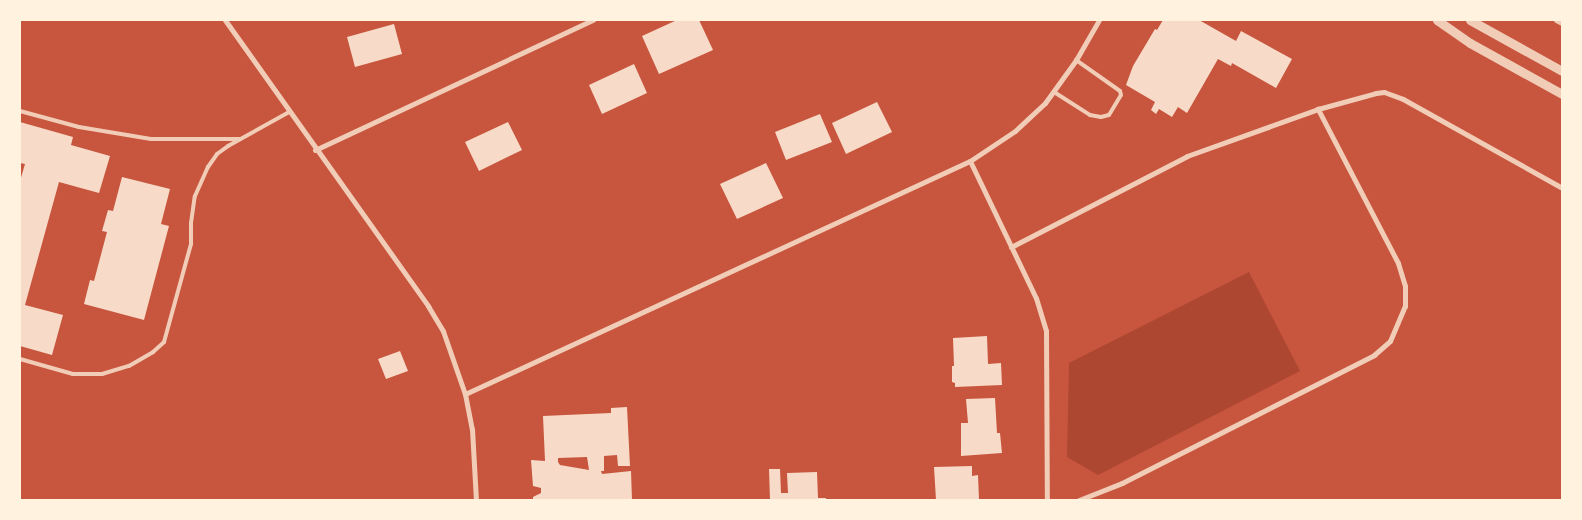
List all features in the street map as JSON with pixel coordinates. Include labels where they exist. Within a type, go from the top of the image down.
[{"type":"street","points":[[224,20],[428,306],[443,331],[465,394],[472,429],[476,500]]},
{"type":"street","points":[[315,150],[593,20]]},
{"type":"street","points":[[465,394],[970,161],[1032,117],[1054,92],[1076,60],[1099,20]]},
{"type":"street","points":[[1437,20],[1470,43],[1562,94]]},
{"type":"street","points":[[1470,20],[1562,71]]},
{"type":"street","points":[[1556,20],[1562,23]]},
{"type":"street","points":[[1011,247],[1187,156],[1318,108],[1376,93],[1394,95],[1562,188]]},
{"type":"street","points":[[1079,500],[1122,483],[1365,360],[1374,355],[1390,340],[1405,306],[1405,286],[1398,263],[1318,108]]},
{"type":"street","points":[[970,161],[1036,298],[1046,331],[1047,500]]},
{"type":"lane","points":[[1054,92],[1090,115],[1101,117],[1109,115],[1121,95],[1120,90],[1076,60]]},
{"type":"lane","points":[[20,111],[78,127],[151,139],[240,139]]},
{"type":"lane","points":[[20,359],[73,374],[102,374],[129,366],[153,352],[164,342],[192,244],[191,224],[195,196],[208,167],[217,154],[289,112]]},
{"type":"shaded area","points":[[1249,272],[1300,371],[1098,475],[1067,457],[1069,363]]},
{"type":"building","points":[[677,20],[699,20],[713,50],[659,74],[642,36]]},
{"type":"building","points":[[1163,20],[1199,20],[1236,41],[1241,31],[1292,59],[1276,88],[1232,63],[1231,66],[1218,59],[1187,113],[1178,107],[1172,117],[1159,109],[1156,114],[1151,110],[1155,102],[1126,85],[1133,66],[1155,29],[1157,30]]},
{"type":"building","points":[[394,24],[402,54],[355,67],[347,37]]},
{"type":"building","points":[[634,64],[647,93],[602,114],[589,85]]},
{"type":"building","points":[[877,102],[892,132],[846,154],[832,123]]},
{"type":"building","points":[[820,114],[832,142],[786,160],[775,132]]},
{"type":"building","points":[[20,122],[73,137],[71,145],[110,156],[99,193],[59,182],[25,305],[63,315],[52,355],[20,346],[20,181],[25,164],[20,163]]},
{"type":"building","points":[[508,122],[522,150],[479,171],[465,142]]},
{"type":"building","points":[[766,163],[783,198],[737,219],[720,184]]},
{"type":"building","points":[[122,177],[170,189],[161,224],[169,226],[144,320],[84,304],[90,280],[94,281],[107,232],[102,231],[108,210],[113,211]]},
{"type":"building","points":[[987,336],[988,364],[1001,363],[1002,385],[955,387],[955,383],[952,382],[952,366],[954,366],[953,338]]},
{"type":"building","points":[[400,351],[408,371],[386,379],[378,359]]},
{"type":"building","points":[[995,398],[997,433],[1000,433],[1002,453],[961,456],[961,423],[968,423],[966,399]]},
{"type":"building","points":[[627,407],[630,466],[618,466],[617,455],[604,456],[604,471],[601,471],[602,474],[631,471],[632,500],[533,500],[533,497],[541,493],[541,488],[533,486],[531,460],[545,461],[543,416],[611,413],[611,408]],"holes":[[[587,457],[589,470],[560,465],[558,458]]]},
{"type":"building","points":[[972,466],[972,476],[978,475],[979,500],[936,500],[934,467]]},
{"type":"building","points":[[769,469],[780,469],[781,493],[788,493],[787,473],[817,472],[818,498],[826,498],[826,500],[770,500]]}]
